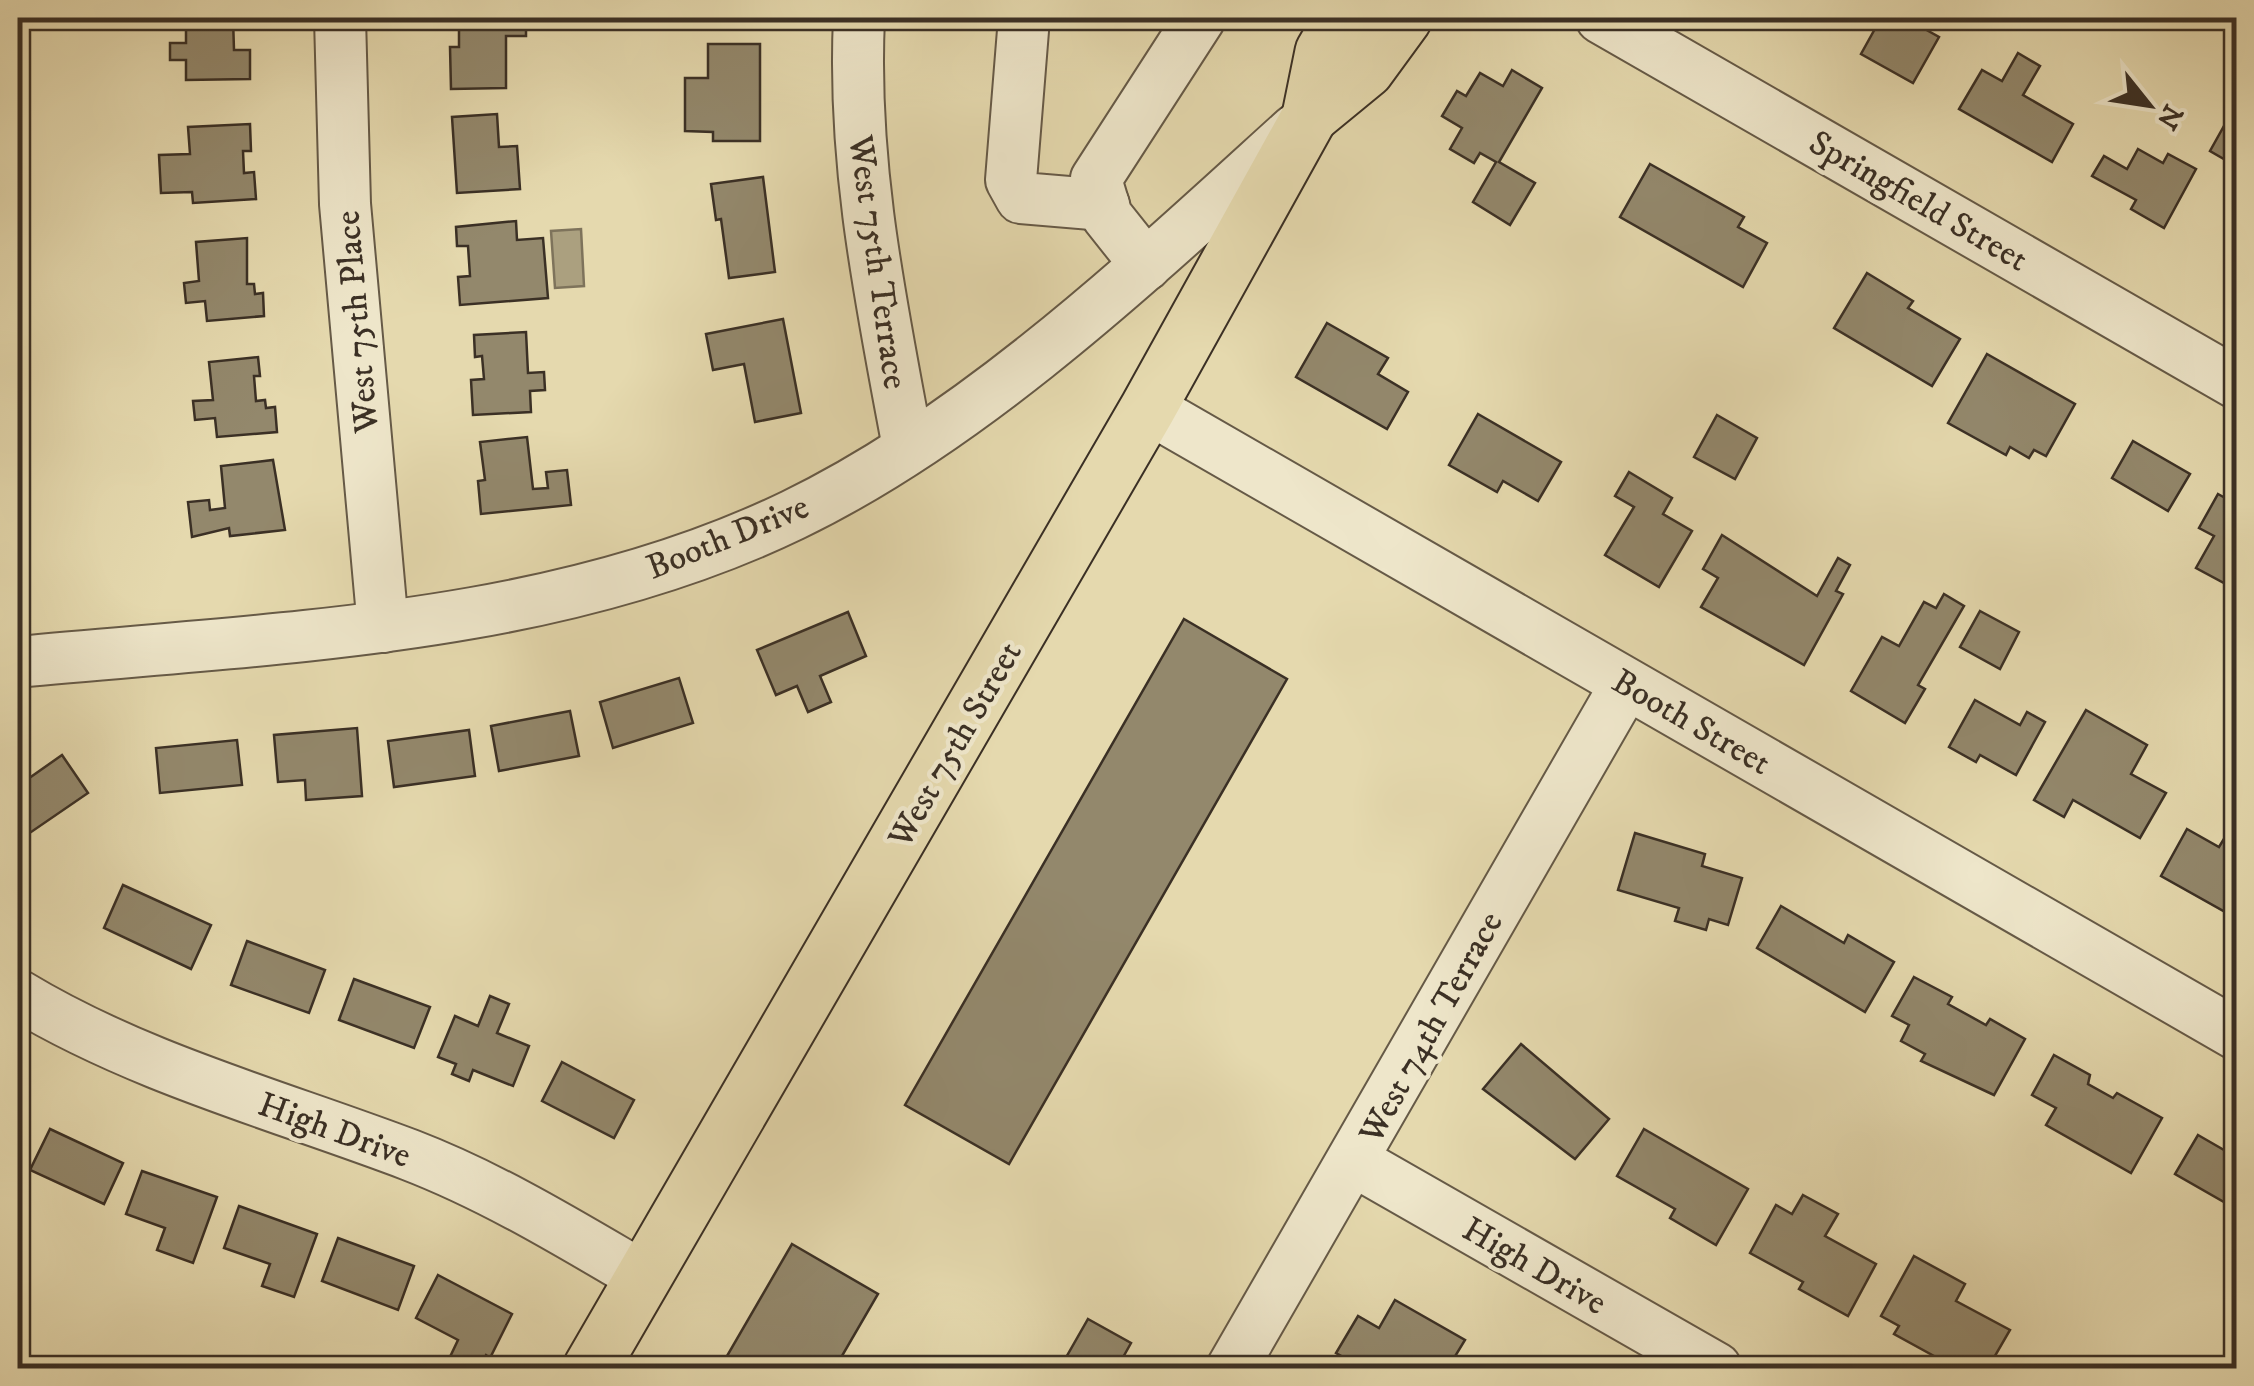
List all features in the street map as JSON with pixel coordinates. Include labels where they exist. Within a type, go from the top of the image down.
[{"type":"main road","name":"West 75th Street","points":[[592,1368],[1148,408],[1310,116],[1323,52],[1343,18]]},
{"type":"main road","name":"West 75th Street","points":[[1310,116],[1366,70],[1404,18]]},
{"type":"street","name":"West 75th Place","points":[[340,18],[345,204],[383,626]]},
{"type":"street","name":"West 75th Terrace","points":[[860,18],[856,84],[864,209],[908,447]]},
{"type":"street","points":[[1024,18],[1011,180],[1021,198],[1104,205]]},
{"type":"street","points":[[1146,266],[1107,216],[1096,179],[1200,18]]},
{"type":"street","name":"Springfield Street","points":[[1600,18],[2236,383]]},
{"type":"street","name":"Booth Drive","points":[[18,662],[383,626],[531,604],[682,560],[794,515],[908,447],[1052,344],[1146,266],[1310,116]]},
{"type":"street","name":"Booth Street","points":[[1148,408],[2236,1034]]},
{"type":"street","name":"West 74th Terrace","points":[[1232,1368],[1626,684]]},
{"type":"street","name":"High Drive","points":[[18,995],[63,1022],[193,1078],[412,1156],[506,1196],[644,1278]]},
{"type":"street","name":"High Drive","points":[[1354,1161],[1716,1368]]},
{"type":"shaded area","points":[[581,229],[584,286],[555,288],[551,231]]},
{"type":"building","points":[[186,18],[233,18],[234,50],[250,50],[250,79],[186,80],[186,60],[170,60],[170,43],[186,43]]},
{"type":"building","points":[[459,18],[526,18],[526,36],[506,36],[506,88],[451,89],[450,47],[459,47]]},
{"type":"building","points":[[1881,18],[1905,18],[1939,37],[1913,83],[1861,54]]},
{"type":"building","points":[[708,44],[760,44],[760,141],[713,141],[713,132],[685,131],[685,78],[708,78]]},
{"type":"building","points":[[2018,53],[2040,66],[2023,95],[2073,124],[2052,162],[1959,109],[1982,70],[2002,81]]},
{"type":"building","points":[[1512,70],[1542,88],[1499,162],[1535,183],[1510,225],[1473,202],[1496,162],[1480,153],[1474,163],[1450,149],[1462,128],[1442,116],[1457,91],[1466,96],[1480,73],[1503,86]]},
{"type":"building","points":[[497,114],[499,147],[517,146],[520,189],[457,193],[452,117]]},
{"type":"building","points":[[2229,117],[2236,121],[2236,148],[2229,162],[2210,151]]},
{"type":"building","points":[[250,124],[251,151],[243,151],[244,173],[254,172],[256,199],[193,203],[192,192],[161,193],[159,155],[190,154],[188,127]]},
{"type":"building","points":[[2138,149],[2163,163],[2168,154],[2196,169],[2164,228],[2131,209],[2136,200],[2092,176],[2104,156],[2127,169]]},
{"type":"building","points":[[1650,164],[1744,217],[1738,227],[1767,243],[1743,287],[1620,217]]},
{"type":"building","points":[[763,177],[775,272],[729,278],[721,219],[716,220],[711,184]]},
{"type":"building","points":[[516,221],[517,240],[543,238],[548,298],[460,305],[458,277],[470,276],[468,246],[457,246],[456,227]]},
{"type":"building","points":[[247,238],[247,284],[254,284],[255,294],[263,293],[264,316],[207,321],[205,301],[186,303],[184,283],[199,281],[196,242]]},
{"type":"building","points":[[1867,273],[1913,301],[1908,308],[1960,339],[1932,386],[1834,328]]},
{"type":"building","points":[[783,319],[801,413],[755,422],[744,364],[713,370],[706,334]]},
{"type":"building","points":[[1327,323],[1388,358],[1378,374],[1408,392],[1387,429],[1296,377]]},
{"type":"building","points":[[526,332],[528,373],[544,372],[545,390],[530,391],[531,412],[473,415],[471,380],[484,379],[482,356],[475,357],[474,335]]},
{"type":"building","points":[[1987,354],[2075,404],[2046,456],[2034,450],[2029,458],[2010,447],[2006,455],[1948,423]]},
{"type":"building","points":[[258,357],[260,376],[254,376],[256,401],[265,400],[266,408],[275,407],[277,432],[217,437],[215,418],[195,420],[193,401],[213,400],[209,362]]},
{"type":"building","points":[[1478,414],[1561,462],[1538,501],[1503,481],[1497,492],[1449,465]]},
{"type":"building","points":[[1717,415],[1757,438],[1735,479],[1694,457]]},
{"type":"building","points":[[527,437],[533,489],[548,488],[546,472],[567,470],[571,505],[481,514],[478,481],[485,480],[480,442]]},
{"type":"building","points":[[2133,441],[2190,474],[2168,511],[2112,478]]},
{"type":"building","points":[[273,460],[285,530],[230,536],[229,528],[192,537],[188,502],[209,500],[210,510],[225,508],[221,466]]},
{"type":"building","points":[[1629,472],[1672,498],[1663,514],[1692,531],[1659,587],[1605,555],[1634,507],[1615,496]]},
{"type":"building","points":[[2218,494],[2236,504],[2236,562],[2224,583],[2196,568],[2214,536],[2199,528]]},
{"type":"building","points":[[1722,535],[1817,596],[1838,558],[1850,565],[1836,591],[1843,594],[1804,665],[1701,607],[1718,578],[1703,569]]},
{"type":"building","points":[[1944,594],[1964,606],[1918,685],[1925,689],[1905,723],[1851,691],[1882,637],[1899,646],[1924,602],[1936,608]]},
{"type":"building","points":[[1980,611],[2019,632],[2000,669],[1960,647]]},
{"type":"building","points":[[848,612],[866,656],[820,676],[831,702],[808,712],[797,686],[776,695],[757,650]]},
{"type":"building","points":[[1184,619],[1287,679],[1009,1164],[905,1105]]},
{"type":"building","points":[[679,678],[693,723],[613,748],[600,702]]},
{"type":"building","points":[[1975,700],[2020,725],[2027,712],[2045,722],[2016,775],[1980,755],[1976,762],[1949,747]]},
{"type":"building","points":[[2086,710],[2147,745],[2131,774],[2166,793],[2140,838],[2073,800],[2064,817],[2034,800]]},
{"type":"building","points":[[570,711],[579,756],[499,771],[491,726]]},
{"type":"building","points":[[357,728],[362,796],[306,800],[305,780],[278,782],[274,735]]},
{"type":"building","points":[[469,730],[475,776],[394,787],[388,741]]},
{"type":"building","points":[[237,740],[242,785],[160,793],[156,748]]},
{"type":"building","points":[[62,755],[88,793],[18,841],[18,786]]},
{"type":"building","points":[[2187,829],[2219,847],[2230,829],[2236,833],[2236,918],[2161,876]]},
{"type":"building","points":[[1635,833],[1705,854],[1702,866],[1742,878],[1728,925],[1709,919],[1706,930],[1675,921],[1679,908],[1618,890]]},
{"type":"building","points":[[123,885],[211,925],[191,969],[104,928]]},
{"type":"building","points":[[1781,906],[1844,943],[1848,935],[1894,962],[1865,1012],[1757,948]]},
{"type":"building","points":[[247,941],[325,970],[309,1013],[231,985]]},
{"type":"building","points":[[1914,977],[1952,997],[1948,1004],[1986,1025],[1990,1019],[2025,1039],[1994,1095],[1921,1061],[1925,1054],[1901,1041],[1909,1025],[1892,1016]]},
{"type":"building","points":[[354,979],[430,1007],[414,1048],[339,1020]]},
{"type":"building","points":[[490,996],[509,1004],[497,1033],[529,1046],[513,1086],[473,1070],[469,1081],[452,1074],[456,1064],[438,1057],[455,1016],[478,1026]]},
{"type":"building","points":[[1521,1044],[1609,1119],[1575,1159],[1483,1089]]},
{"type":"building","points":[[2054,1055],[2090,1075],[2088,1084],[2113,1098],[2117,1093],[2162,1118],[2131,1173],[2046,1125],[2056,1108],[2032,1095]]},
{"type":"building","points":[[562,1062],[634,1100],[614,1138],[542,1101]]},
{"type":"building","points":[[50,1129],[123,1163],[104,1204],[30,1170]]},
{"type":"building","points":[[1644,1129],[1748,1189],[1716,1245],[1670,1218],[1675,1209],[1617,1176]]},
{"type":"building","points":[[2198,1135],[2236,1157],[2236,1216],[2226,1210],[2229,1205],[2175,1174]]},
{"type":"building","points":[[142,1171],[217,1197],[193,1263],[157,1250],[165,1228],[126,1214]]},
{"type":"building","points":[[1803,1195],[1838,1214],[1825,1236],[1876,1264],[1848,1316],[1799,1289],[1803,1282],[1750,1253],[1776,1205],[1792,1214]]},
{"type":"building","points":[[239,1206],[317,1234],[294,1297],[262,1286],[270,1264],[224,1248]]},
{"type":"building","points":[[338,1238],[414,1266],[398,1310],[322,1281]]},
{"type":"building","points":[[792,1244],[878,1294],[835,1368],[720,1368]]},
{"type":"building","points":[[1914,1256],[1965,1284],[1956,1301],[2010,1330],[1988,1368],[1939,1368],[1943,1361],[1894,1334],[1899,1326],[1881,1316]]},
{"type":"building","points":[[438,1275],[512,1314],[490,1358],[486,1355],[479,1368],[466,1368],[449,1359],[458,1340],[416,1318]]},
{"type":"building","points":[[1395,1300],[1465,1340],[1448,1368],[1397,1368],[1384,1360],[1379,1368],[1363,1368],[1336,1353],[1358,1316],[1379,1328]]},
{"type":"building","points":[[1088,1319],[1131,1343],[1117,1368],[1060,1368]]}]
